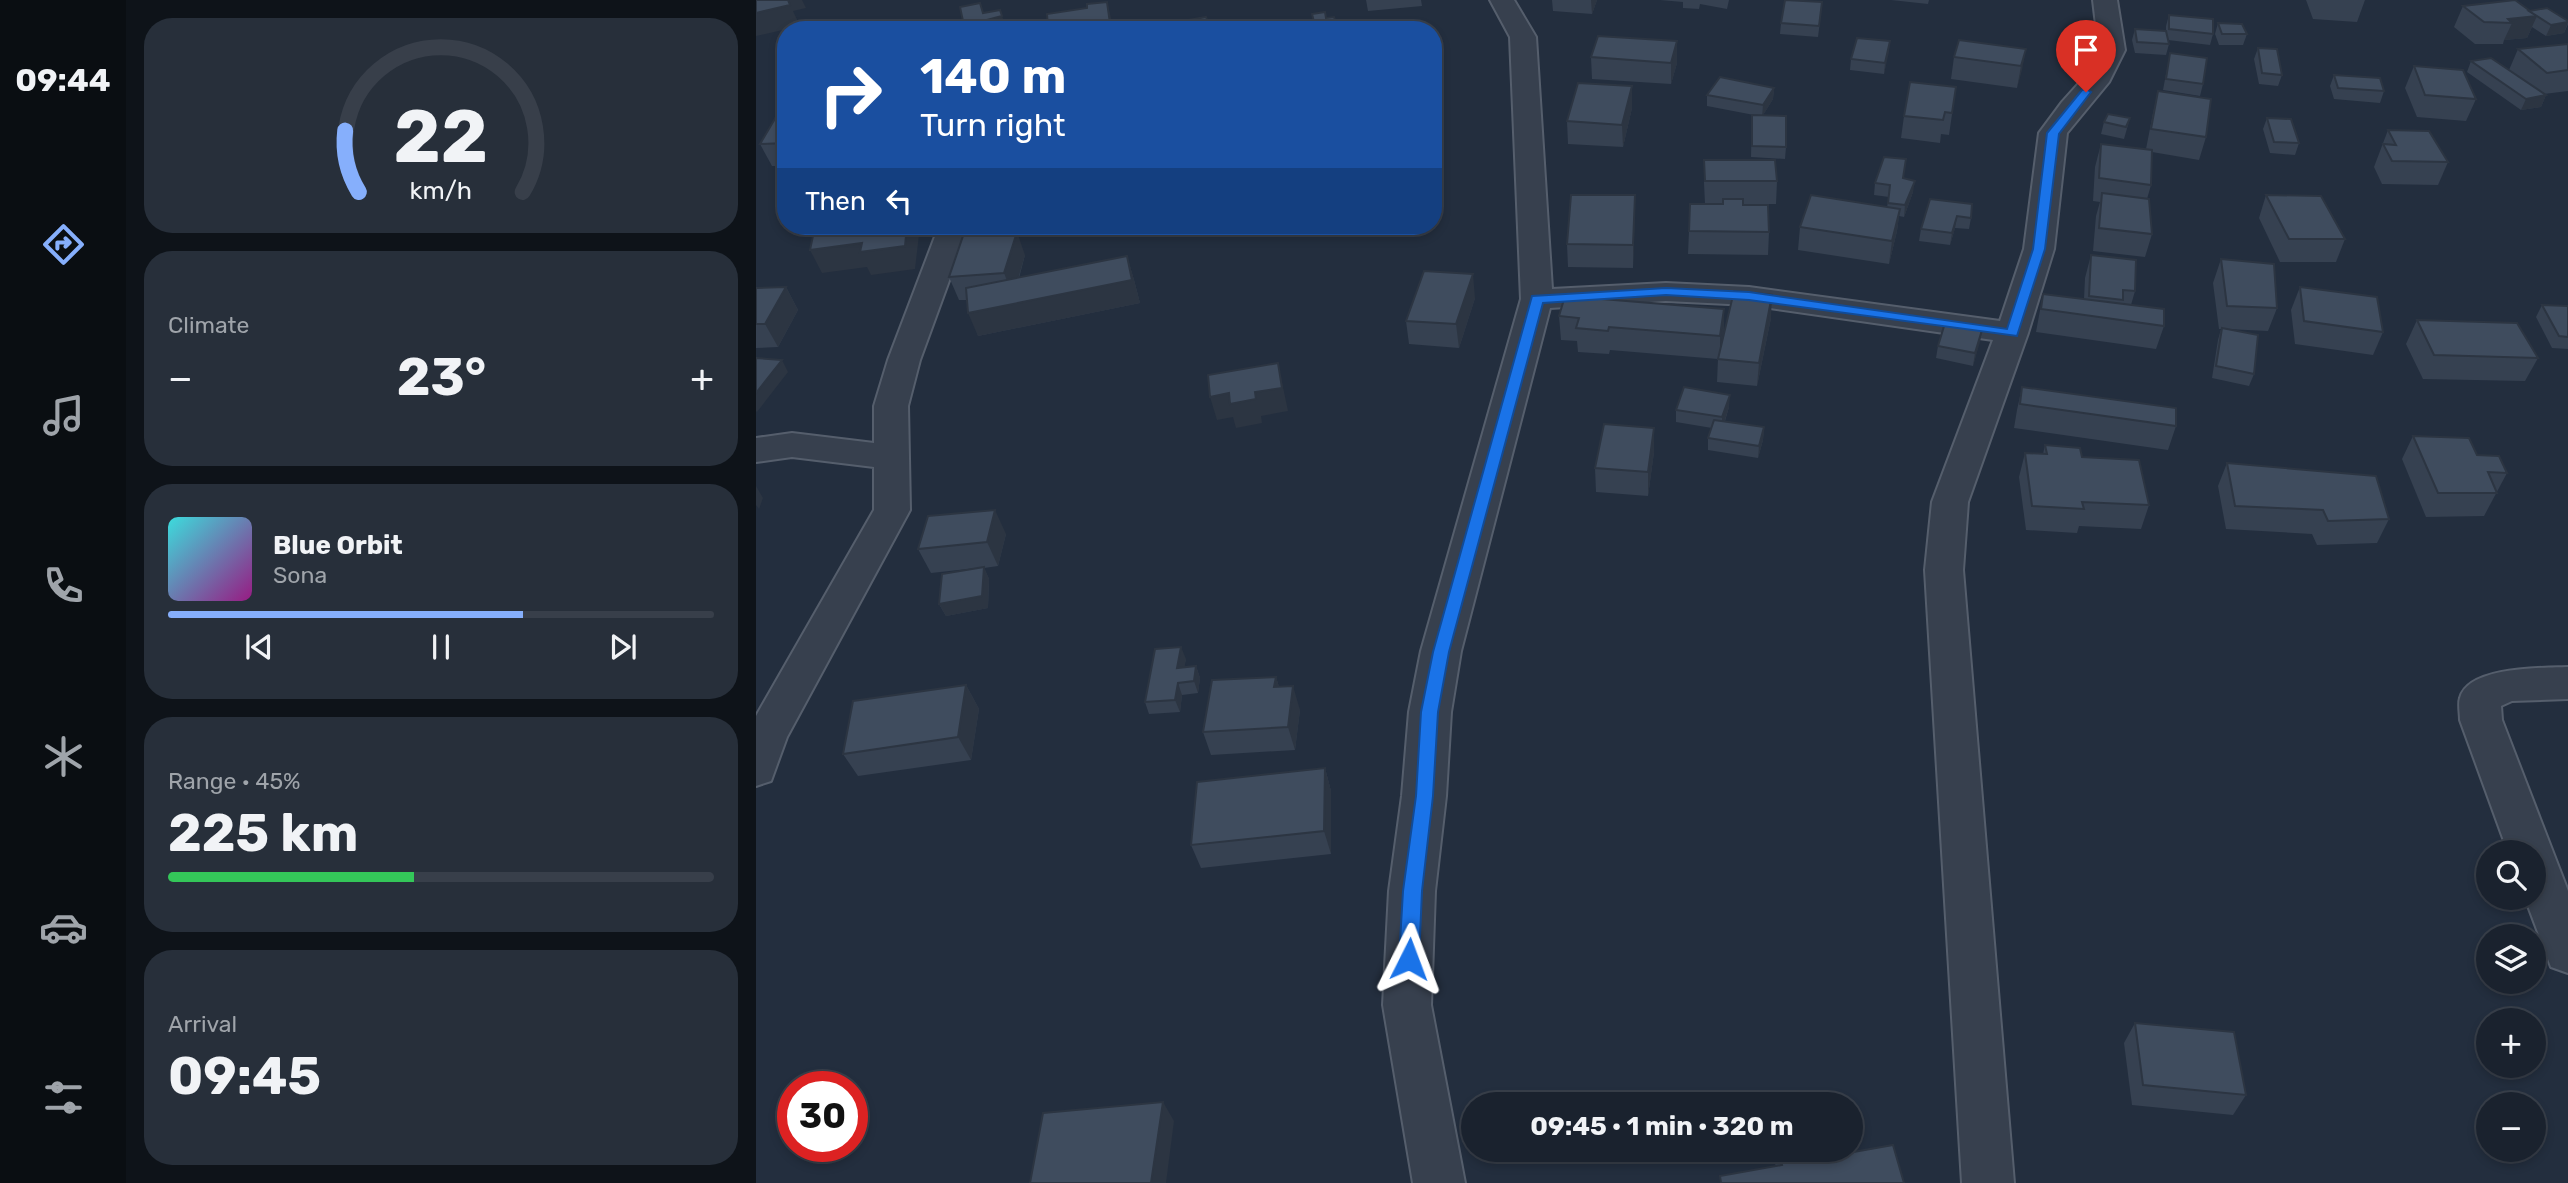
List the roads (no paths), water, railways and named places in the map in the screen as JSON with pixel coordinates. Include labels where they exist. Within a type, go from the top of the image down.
[{"type":"street","points":[[1439,1183],[1407,1004],[1412,891],[1424,796],[1430,712],[1441,652],[1537,299],[1523,37],[1502,0]]},
{"type":"street","points":[[1988,1183],[1944,570],[1950,502],[2012,333],[2039,249],[2053,133],[2071,107],[2100,76],[2112,50],[2105,0]]},
{"type":"street","points":[[756,769],[766,736],[892,510],[891,406],[904,360],[951,235]]},
{"type":"street","points":[[1537,299],[1666,292],[1749,296],[2012,333]]},
{"type":"street","points":[[756,450],[792,445],[892,457]]},
{"type":"street","points":[[2526,840],[2481,720],[2480,698],[2507,685],[2568,683]]},
{"type":"street","points":[[2546,894],[2568,952]]}]
